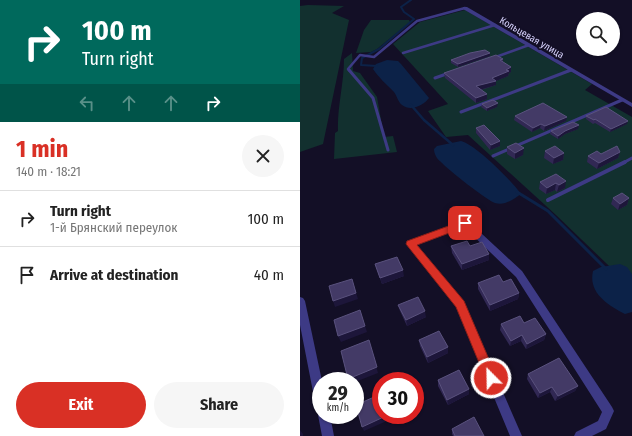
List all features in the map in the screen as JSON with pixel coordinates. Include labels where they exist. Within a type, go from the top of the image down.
[{"type":"street","name":"Кольцевая улица","points":[[465,8],[632,105]]},
{"type":"street","points":[[516,436],[460,304],[411,244],[465,223],[519,274],[608,411],[602,425],[580,436]]},
{"type":"street","points":[[300,301],[315,372]]},
{"type":"street","points":[[326,424],[328,436]]},
{"type":"lane","points":[[388,150],[373,98],[348,69],[360,55],[374,57],[417,21],[465,8]]},
{"type":"lane","points":[[403,53],[495,25]]},
{"type":"lane","points":[[486,60],[529,45]]},
{"type":"lane","points":[[461,112],[571,70]]},
{"type":"lane","points":[[435,78],[450,73]]},
{"type":"lane","points":[[493,156],[622,100]]},
{"type":"lane","points":[[548,200],[632,158]]},
{"type":"green space","points":[[300,6],[344,6],[332,13],[349,20],[323,144],[300,152]]},
{"type":"green space","points":[[465,10],[592,84],[585,90],[632,117],[632,288],[556,215],[468,135],[446,137],[428,111],[448,104],[393,44],[420,22]]},
{"type":"green space","points":[[371,20],[409,20],[410,22],[377,49],[371,52],[356,53],[364,30]]},
{"type":"green space","points":[[352,53],[353,71],[360,73],[377,97],[384,137],[393,136],[397,152],[334,159],[335,133],[338,131],[344,59]]},
{"type":"water","points":[[387,60],[398,61],[401,64],[429,98],[427,101],[413,108],[406,107],[401,104],[394,92],[373,69],[376,64]]},
{"type":"water","points":[[461,141],[484,156],[502,172],[521,194],[506,203],[495,203],[484,197],[437,158],[434,149],[437,146]]},
{"type":"water","points":[[620,264],[627,267],[632,274],[632,312],[625,314],[612,307],[596,292],[592,279],[593,271],[601,267]]},
{"type":"building","points":[[485,50],[490,53],[458,64],[451,60],[470,53]]},
{"type":"building","points":[[496,55],[503,59],[500,60],[511,67],[506,70],[509,71],[492,78],[496,81],[476,86],[487,94],[476,98],[444,73]]},
{"type":"building","points":[[493,100],[498,103],[487,108],[482,104]]},
{"type":"building","points":[[543,103],[567,117],[545,126],[541,124],[533,128],[515,116]]},
{"type":"building","points":[[606,107],[628,121],[611,129],[595,119],[594,120],[586,116]]},
{"type":"building","points":[[573,122],[579,125],[558,136],[551,131]]},
{"type":"building","points":[[484,125],[500,141],[491,145],[476,128]]},
{"type":"building","points":[[516,143],[524,148],[515,153],[507,147]]},
{"type":"building","points":[[555,146],[564,153],[554,158],[545,151]]},
{"type":"building","points":[[617,146],[620,152],[599,163],[588,156],[597,151],[601,154]]},
{"type":"building","points":[[556,174],[566,181],[559,185],[556,183],[547,188],[540,182]]},
{"type":"building","points":[[622,193],[629,198],[620,204],[613,198]]},
{"type":"building","points":[[467,241],[470,246],[482,242],[489,254],[462,264],[451,246]]},
{"type":"building","points":[[397,257],[403,270],[380,278],[375,264]]},
{"type":"building","points":[[499,275],[503,282],[511,279],[519,293],[490,305],[478,283]]},
{"type":"building","points":[[352,279],[356,293],[333,301],[329,286]]},
{"type":"building","points":[[418,297],[425,311],[406,320],[398,305]]},
{"type":"building","points":[[360,310],[365,326],[338,336],[334,320]]},
{"type":"building","points":[[520,316],[524,323],[535,318],[546,334],[527,344],[522,335],[511,341],[501,324]]},
{"type":"building","points":[[439,331],[448,347],[427,357],[419,340]]},
{"type":"building","points":[[369,340],[377,367],[364,372],[346,372],[341,351]]},
{"type":"building","points":[[559,358],[578,386],[558,396],[552,387],[540,393],[528,374]]},
{"type":"building","points":[[459,370],[469,389],[447,400],[438,380]]},
{"type":"building","points":[[372,398],[372,422],[362,427],[361,424],[364,424],[364,401]]},
{"type":"building","points":[[474,417],[484,436],[455,436],[452,429]]},
{"type":"waterway","points":[[377,66],[361,65],[362,58],[379,49],[414,19],[404,12],[401,7],[411,0]]},
{"type":"waterway","points":[[411,105],[424,120],[453,145]]},
{"type":"waterway","points":[[517,192],[548,211],[606,269]]},
{"type":"route","points":[[465,223],[411,244],[460,304],[491,378]]}]
